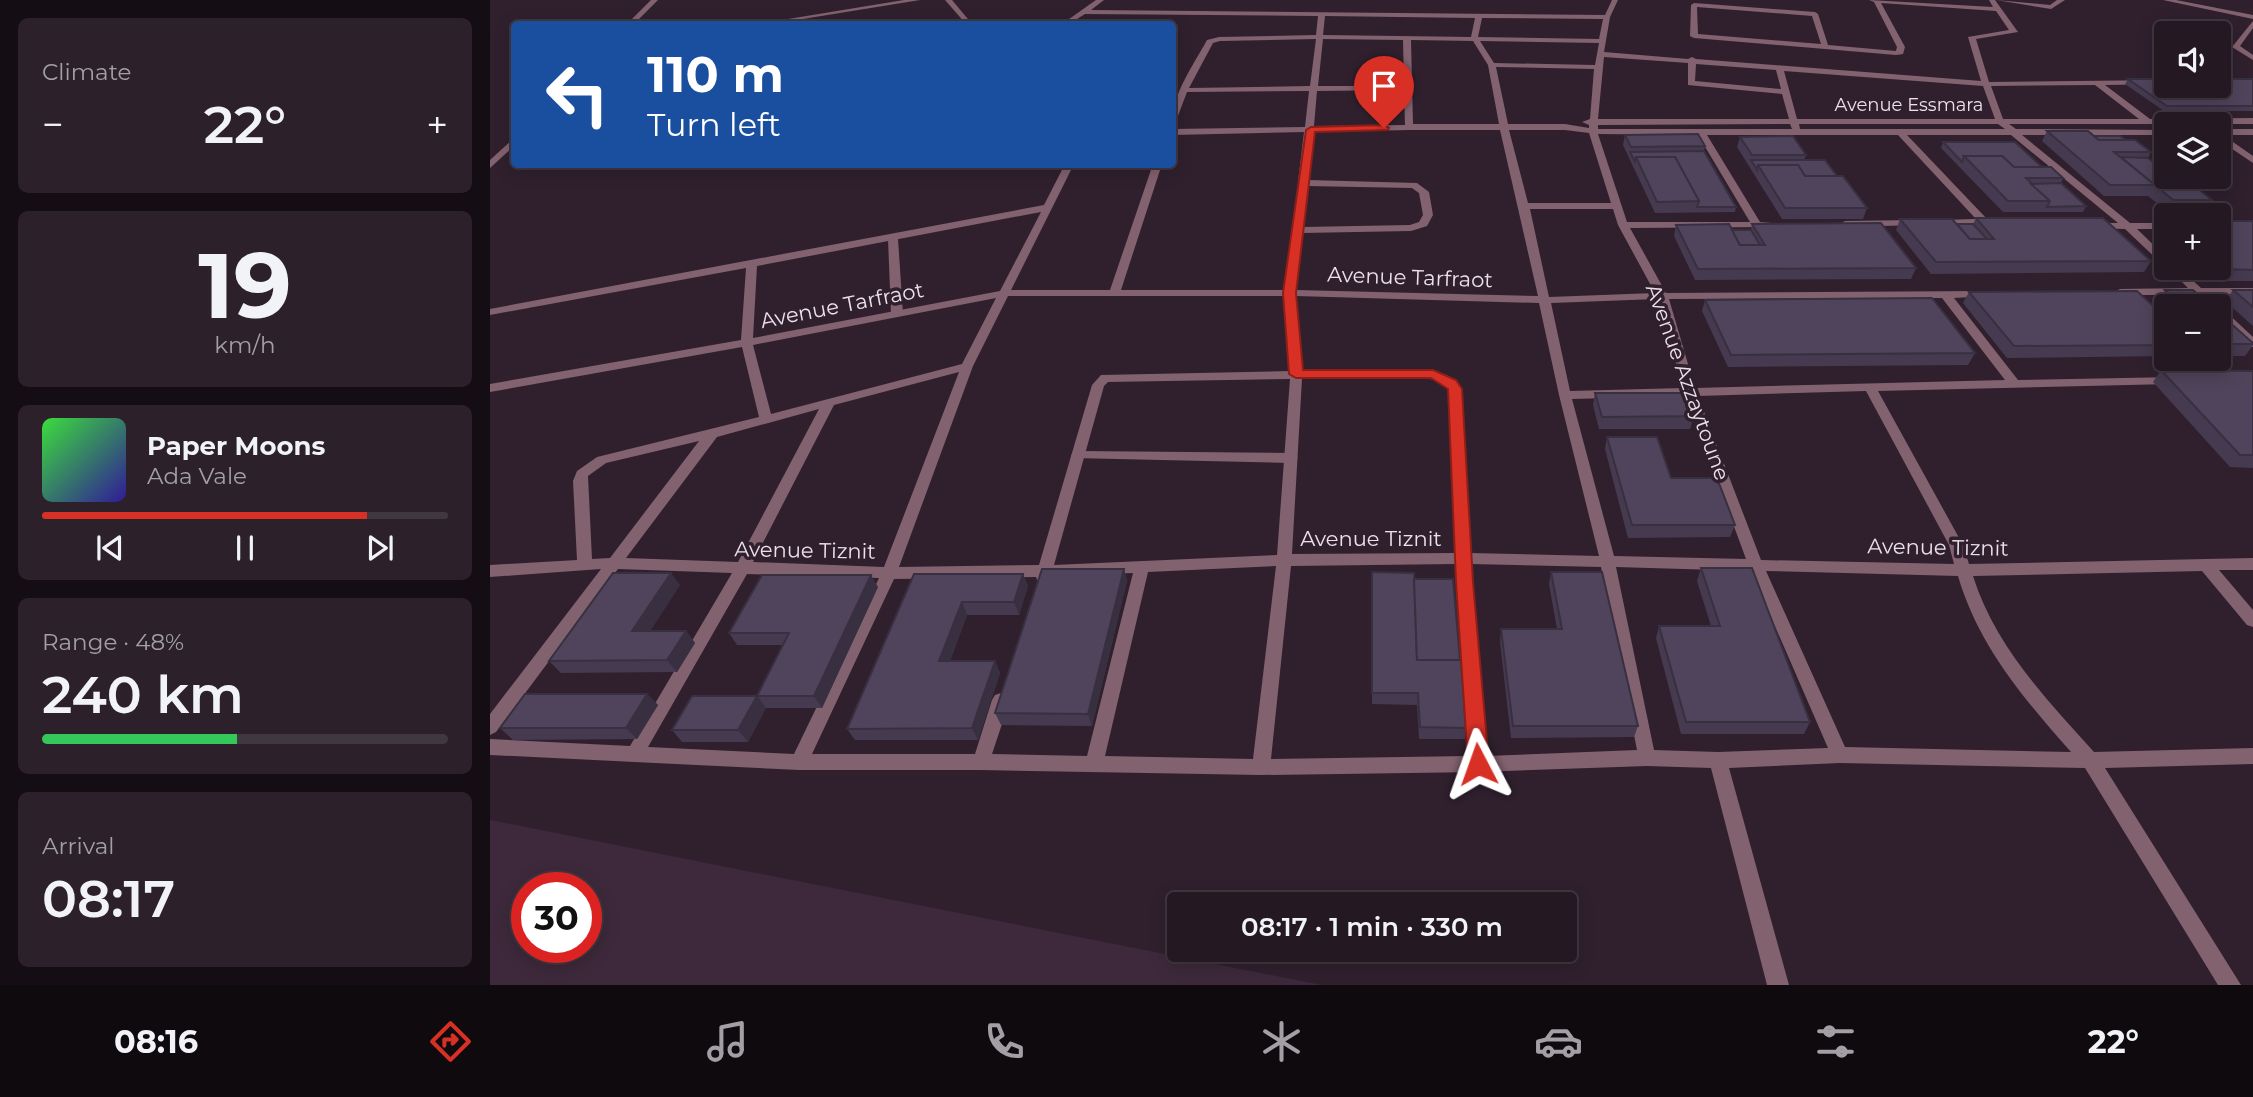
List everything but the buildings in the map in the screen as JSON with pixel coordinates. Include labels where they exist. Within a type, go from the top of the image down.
[{"type":"street","points":[[633,21],[655,0]]},
{"type":"street","points":[[780,21],[917,0]]},
{"type":"street","points":[[948,0],[966,21]]},
{"type":"street","points":[[1070,21],[1101,0]]},
{"type":"street","points":[[1178,14],[1181,0]]},
{"type":"street","name":"Avenue Azzaytoune","points":[[1615,0],[1607,17],[1600,54],[1592,127],[1623,225],[1662,296],[1690,391],[1756,565],[1840,755]]},
{"type":"street","points":[[1875,0],[2051,7],[2062,0]]},
{"type":"street","points":[[1825,47],[1815,14],[1695,5],[1694,36],[1825,47],[1901,52],[1901,47],[1875,0]]},
{"type":"street","points":[[2166,0],[2253,17]]},
{"type":"street","points":[[1996,3],[2014,32],[1972,37],[2000,121],[2154,251]]},
{"type":"street","points":[[1087,12],[1607,17]]},
{"type":"street","points":[[1137,21],[1141,13]]},
{"type":"street","points":[[1261,767],[1284,560],[1291,458],[1296,374],[1290,293],[1311,130],[1322,16]]},
{"type":"street","points":[[1479,17],[1474,38],[1492,65],[1565,395],[1608,563],[1647,758]]},
{"type":"street","points":[[2253,23],[2236,47],[2253,58]]},
{"type":"street","points":[[1407,37],[1409,127]]},
{"type":"street","points":[[1176,111],[1184,90],[1212,40],[1407,37],[1604,41]]},
{"type":"street","points":[[1754,41],[1762,65]]},
{"type":"street","points":[[1600,54],[1692,59],[1986,85],[2154,82]]},
{"type":"street","points":[[1692,59],[1691,83],[1786,92]]},
{"type":"street","points":[[1492,65],[1598,67]]},
{"type":"street","points":[[1780,67],[1797,132]]},
{"type":"street","points":[[2096,82],[2148,121]]},
{"type":"street","points":[[1184,90],[1408,88]]},
{"type":"street","name":"Avenue Essmara","points":[[1176,132],[1409,127],[1592,127],[1794,121],[2253,121]]},
{"type":"street","name":"Avenue Essmara","points":[[1592,127],[1701,132],[2154,132]]},
{"type":"street","points":[[1701,132],[1757,225]]},
{"type":"street","points":[[1900,132],[1984,222]]},
{"type":"street","points":[[2113,132],[2124,140]]},
{"type":"street","points":[[2231,133],[2253,132]]},
{"type":"street","points":[[2231,143],[2253,160]]},
{"type":"street","points":[[490,165],[511,144]]},
{"type":"street","points":[[799,762],[889,573],[967,366],[1068,168]]},
{"type":"street","points":[[1114,294],[1157,168]]},
{"type":"street","points":[[1299,230],[1411,228],[1423,224],[1428,215],[1424,192],[1414,185],[1304,183]]},
{"type":"street","points":[[2188,189],[2207,203]]},
{"type":"street","points":[[1524,206],[1616,206]]},
{"type":"street","points":[[490,312],[752,262],[893,239],[1046,208]]},
{"type":"street","points":[[1837,224],[1997,222]]},
{"type":"street","points":[[1623,225],[1784,225]]},
{"type":"street","points":[[2076,225],[2154,226]]},
{"type":"street","points":[[893,239],[897,314]]},
{"type":"street","points":[[752,262],[747,343],[766,419]]},
{"type":"street","points":[[2186,280],[2200,294]]},
{"type":"street","points":[[2113,292],[2253,291]]},
{"type":"street","name":"Avenue Tarfraot","points":[[490,388],[747,343],[1006,293],[1290,293],[1546,300],[1662,296],[2002,294]]},
{"type":"street","points":[[1946,295],[2015,385]]},
{"type":"street","points":[[2231,322],[2253,343]]},
{"type":"street","points":[[585,566],[579,492],[582,474],[602,460],[712,434],[967,366]]},
{"type":"street","points":[[1036,596],[1098,386],[1105,378],[1433,374],[1451,383],[1455,389],[1463,558],[1478,764]]},
{"type":"street","points":[[1565,395],[2187,380]]},
{"type":"street","points":[[1870,387],[1956,545],[1971,594],[1998,649],[2038,702],[2090,760],[2230,985]]},
{"type":"street","points":[[635,752],[741,569],[830,401]]},
{"type":"street","points":[[490,727],[712,434]]},
{"type":"street","points":[[1078,455],[1291,458]]},
{"type":"street","name":"Avenue Tiznit","points":[[490,571],[613,563],[889,573],[1045,571],[1284,560],[1463,558],[1964,570],[2253,564]]},
{"type":"street","points":[[2206,565],[2253,621]]},
{"type":"street","points":[[1094,764],[1142,566]]},
{"type":"street","points":[[981,762],[1006,685]]},
{"type":"street","points":[[490,747],[799,762],[1261,767],[1647,758],[1718,760],[1840,755],[2090,760],[2253,756]]},
{"type":"street","points":[[1718,760],[1777,985]]},
{"type":"shaded area","points":[[490,820],[1167,954],[1167,962],[1205,962],[1321,985],[490,985]]},
{"type":"route","points":[[1384,128],[1311,130],[1290,293],[1296,374],[1433,374],[1451,383],[1455,389],[1464,582],[1478,764]]}]
